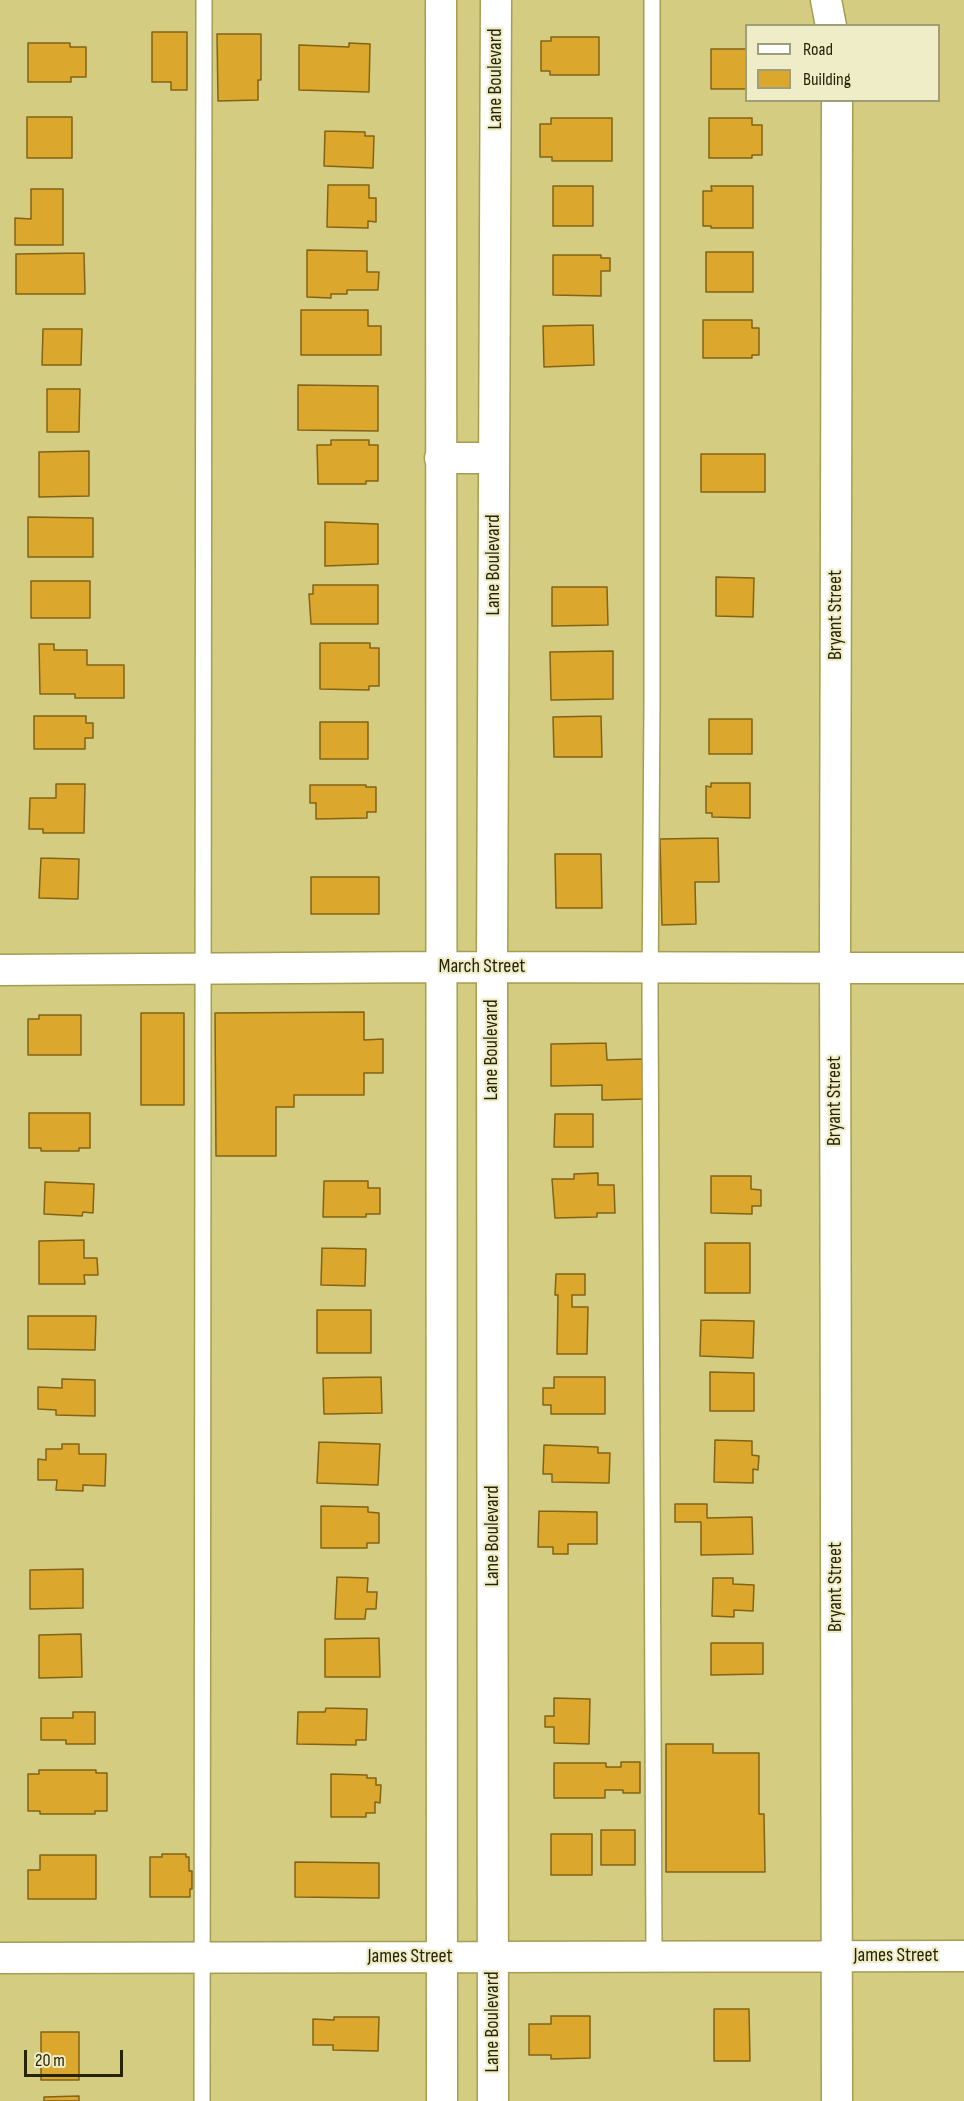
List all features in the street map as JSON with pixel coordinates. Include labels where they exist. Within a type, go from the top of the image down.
[{"type":"street","points":[[441,0],[442,2101]]},
{"type":"street","name":"Lane Boulevard","points":[[492,2101],[492,967],[496,0]]},
{"type":"street","points":[[826,0],[831,24]]},
{"type":"street","name":"Bryant Street","points":[[837,102],[837,2101]]},
{"type":"street","points":[[440,458],[494,458]]},
{"type":"street","name":"March Street","points":[[0,970],[441,967],[964,968]]},
{"type":"street","points":[[442,1471],[493,1471]]},
{"type":"street","name":"James Street","points":[[0,1958],[964,1956]]},
{"type":"lane","points":[[202,2101],[205,969],[204,0]]},
{"type":"lane","points":[[652,0],[650,968],[654,1957]]},
{"type":"building","points":[[152,32],[187,32],[187,90],[171,90],[171,82],[152,82]]},
{"type":"building","points":[[217,34],[261,34],[261,80],[258,80],[258,100],[218,101]]},
{"type":"building","points":[[551,37],[599,37],[599,75],[550,75],[550,71],[541,71],[541,41],[551,41]]},
{"type":"building","points":[[28,43],[70,43],[70,47],[86,47],[86,77],[71,77],[71,82],[28,82]]},
{"type":"building","points":[[349,43],[370,44],[369,92],[299,90],[299,45],[349,47]]},
{"type":"building","points":[[711,49],[745,49],[745,89],[711,89]]},
{"type":"building","points":[[27,117],[72,117],[72,158],[27,158]]},
{"type":"building","points":[[551,118],[612,118],[612,161],[552,161],[552,157],[540,157],[540,124],[551,124]]},
{"type":"building","points":[[709,118],[752,118],[752,125],[762,125],[762,155],[752,155],[752,158],[709,158]]},
{"type":"building","points":[[325,131],[365,132],[365,136],[374,136],[373,168],[324,166]]},
{"type":"building","points":[[328,185],[369,185],[369,198],[376,198],[376,222],[368,221],[368,228],[327,227]]},
{"type":"building","points":[[553,186],[593,186],[593,226],[553,226]]},
{"type":"building","points":[[711,186],[753,186],[753,228],[703,226],[703,191],[712,191]]},
{"type":"building","points":[[31,189],[63,189],[63,245],[15,245],[15,218],[31,219]]},
{"type":"building","points":[[307,250],[367,251],[367,272],[379,272],[378,290],[347,290],[347,294],[331,294],[331,298],[307,297]]},
{"type":"building","points":[[706,252],[753,252],[753,292],[706,292]]},
{"type":"building","points":[[84,253],[85,294],[16,294],[16,254]]},
{"type":"building","points":[[553,255],[601,255],[601,258],[610,258],[610,271],[601,271],[601,296],[553,295]]},
{"type":"building","points":[[301,310],[368,310],[368,326],[381,326],[381,355],[301,355]]},
{"type":"building","points":[[703,320],[752,320],[752,328],[759,328],[759,355],[752,355],[752,358],[703,358]]},
{"type":"building","points":[[593,325],[594,365],[544,367],[543,326]]},
{"type":"building","points":[[43,329],[82,329],[81,365],[42,365]]},
{"type":"building","points":[[298,385],[378,386],[378,431],[298,430]]},
{"type":"building","points":[[47,389],[80,389],[79,432],[47,432]]},
{"type":"building","points":[[331,440],[369,440],[369,445],[378,445],[378,481],[366,481],[366,484],[318,484],[317,445],[331,445]]},
{"type":"building","points":[[89,451],[89,496],[39,497],[39,452]]},
{"type":"building","points":[[701,454],[765,454],[765,492],[701,492]]},
{"type":"building","points":[[28,517],[93,518],[93,557],[28,557]]},
{"type":"building","points":[[325,522],[378,524],[378,564],[325,566]]},
{"type":"building","points":[[716,577],[754,578],[753,617],[716,616]]},
{"type":"building","points":[[31,581],[90,581],[90,618],[31,618]]},
{"type":"building","points":[[313,585],[378,585],[378,624],[311,624],[309,594],[313,594]]},
{"type":"building","points":[[552,587],[607,587],[608,625],[552,626]]},
{"type":"building","points":[[320,643],[370,643],[370,648],[379,648],[379,686],[369,686],[369,690],[320,689]]},
{"type":"building","points":[[39,644],[54,644],[54,650],[87,650],[87,665],[124,665],[124,698],[75,698],[75,694],[40,694]]},
{"type":"building","points":[[613,651],[613,699],[551,700],[550,652]]},
{"type":"building","points":[[34,716],[86,716],[86,723],[93,723],[93,738],[85,738],[85,749],[34,749]]},
{"type":"building","points":[[601,716],[602,757],[554,757],[553,717]]},
{"type":"building","points":[[709,719],[752,719],[752,754],[709,754]]},
{"type":"building","points":[[320,722],[368,722],[368,759],[320,759]]},
{"type":"building","points":[[711,783],[750,783],[750,818],[712,817],[712,813],[706,813],[706,786],[711,787]]},
{"type":"building","points":[[56,784],[85,784],[84,833],[43,833],[43,829],[29,829],[30,798],[56,798]]},
{"type":"building","points":[[310,785],[376,787],[376,812],[367,812],[367,818],[316,819],[316,803],[310,803]]},
{"type":"building","points":[[718,838],[719,882],[695,882],[696,924],[662,925],[660,839]]},
{"type":"building","points":[[555,854],[601,854],[602,908],[556,908]]},
{"type":"building","points":[[41,858],[79,859],[78,899],[39,898]]},
{"type":"building","points":[[311,877],[379,877],[379,914],[311,914]]},
{"type":"building","points":[[364,1012],[364,1040],[383,1039],[383,1073],[364,1073],[364,1095],[294,1095],[294,1107],[276,1107],[276,1156],[216,1156],[215,1013]]},
{"type":"building","points":[[141,1013],[184,1013],[184,1105],[141,1105]]},
{"type":"building","points":[[39,1015],[81,1015],[81,1055],[28,1055],[28,1019],[39,1019]]},
{"type":"building","points":[[606,1043],[607,1060],[645,1059],[645,1099],[602,1100],[602,1085],[551,1086],[551,1044]]},
{"type":"building","points":[[29,1113],[90,1113],[90,1148],[79,1148],[79,1151],[41,1151],[41,1148],[29,1148]]},
{"type":"building","points":[[555,1114],[593,1114],[593,1147],[554,1147]]},
{"type":"building","points":[[598,1173],[598,1185],[614,1185],[615,1213],[597,1213],[597,1217],[555,1218],[552,1179],[574,1179],[574,1174]]},
{"type":"building","points":[[711,1176],[751,1176],[751,1189],[761,1190],[761,1206],[752,1206],[752,1214],[711,1213]]},
{"type":"building","points":[[324,1181],[368,1181],[368,1188],[380,1188],[380,1214],[366,1214],[366,1217],[323,1217]]},
{"type":"building","points":[[45,1182],[94,1184],[93,1213],[83,1212],[82,1216],[44,1214]]},
{"type":"building","points":[[84,1240],[84,1258],[97,1258],[98,1275],[84,1275],[85,1284],[39,1284],[39,1241]]},
{"type":"building","points":[[705,1243],[750,1243],[750,1293],[705,1293]]},
{"type":"building","points":[[322,1248],[366,1249],[365,1286],[321,1285]]},
{"type":"building","points":[[556,1274],[585,1274],[585,1295],[572,1295],[572,1307],[588,1307],[587,1354],[557,1354]]},
{"type":"building","points":[[317,1310],[371,1310],[371,1353],[317,1353]]},
{"type":"building","points":[[28,1316],[96,1316],[95,1350],[28,1349]]},
{"type":"building","points":[[701,1320],[754,1321],[753,1358],[700,1356]]},
{"type":"building","points":[[710,1372],[754,1373],[754,1411],[710,1411]]},
{"type":"building","points":[[381,1377],[382,1413],[324,1414],[323,1378]]},
{"type":"building","points":[[554,1377],[605,1377],[605,1414],[551,1414],[551,1405],[543,1405],[543,1388],[554,1388]]},
{"type":"building","points":[[62,1379],[95,1380],[95,1416],[56,1415],[56,1410],[38,1409],[38,1387],[62,1388]]},
{"type":"building","points":[[715,1440],[752,1441],[752,1455],[759,1456],[758,1470],[753,1469],[753,1483],[714,1482]]},
{"type":"building","points":[[319,1442],[380,1444],[378,1485],[317,1483]]},
{"type":"building","points":[[62,1444],[79,1444],[79,1454],[106,1454],[105,1486],[83,1485],[83,1491],[56,1490],[57,1480],[38,1480],[38,1459],[46,1460],[46,1449],[62,1449]]},
{"type":"building","points":[[544,1445],[598,1447],[598,1453],[610,1453],[609,1483],[552,1482],[552,1474],[543,1474]]},
{"type":"building","points":[[675,1504],[707,1504],[707,1518],[752,1517],[753,1554],[701,1555],[701,1522],[675,1522]]},
{"type":"building","points":[[321,1506],[368,1507],[368,1512],[379,1513],[379,1543],[367,1543],[367,1548],[321,1548]]},
{"type":"building","points":[[539,1511],[597,1512],[597,1544],[568,1544],[568,1554],[553,1554],[553,1547],[538,1547]]},
{"type":"building","points":[[83,1569],[83,1608],[30,1609],[30,1570]]},
{"type":"building","points":[[337,1577],[368,1578],[367,1592],[377,1592],[376,1609],[366,1609],[365,1619],[335,1619]]},
{"type":"building","points":[[713,1578],[733,1578],[733,1584],[754,1585],[753,1611],[734,1610],[734,1617],[712,1616]]},
{"type":"building","points":[[81,1634],[82,1677],[39,1678],[39,1635]]},
{"type":"building","points":[[379,1638],[380,1677],[325,1677],[325,1639]]},
{"type":"building","points":[[711,1643],[763,1643],[763,1674],[711,1675]]},
{"type":"building","points":[[554,1698],[590,1699],[589,1744],[554,1743],[554,1727],[545,1727],[545,1716],[554,1716]]},
{"type":"building","points":[[326,1708],[367,1709],[366,1740],[356,1740],[356,1745],[297,1744],[298,1712],[325,1712]]},
{"type":"building","points":[[73,1712],[95,1712],[95,1744],[66,1744],[66,1740],[41,1740],[41,1718],[73,1718]]},
{"type":"building","points":[[666,1744],[713,1744],[713,1753],[759,1753],[759,1814],[764,1814],[765,1872],[666,1872]]},
{"type":"building","points":[[621,1762],[640,1762],[640,1793],[605,1790],[605,1798],[554,1798],[554,1763],[606,1763],[606,1767],[621,1767]]},
{"type":"building","points":[[39,1770],[96,1770],[96,1773],[107,1773],[107,1811],[95,1811],[95,1814],[40,1814],[40,1811],[28,1811],[28,1774],[39,1774]]},
{"type":"building","points":[[331,1774],[367,1775],[367,1778],[376,1778],[376,1785],[381,1785],[380,1803],[375,1802],[375,1813],[366,1813],[366,1817],[331,1817]]},
{"type":"building","points":[[601,1830],[635,1830],[635,1865],[601,1865]]},
{"type":"building","points":[[551,1834],[592,1834],[592,1875],[551,1875]]},
{"type":"building","points":[[162,1854],[186,1854],[186,1857],[189,1857],[189,1871],[192,1871],[190,1897],[150,1897],[150,1857],[162,1857]]},
{"type":"building","points":[[40,1855],[96,1855],[96,1899],[28,1899],[28,1870],[40,1870]]},
{"type":"building","points":[[295,1862],[379,1863],[379,1898],[295,1897]]},
{"type":"building","points":[[714,2009],[749,2009],[750,2061],[714,2061]]},
{"type":"building","points":[[551,2016],[590,2016],[590,2058],[551,2059],[551,2055],[529,2055],[529,2024],[551,2024]]},
{"type":"building","points":[[334,2017],[379,2017],[378,2051],[333,2050],[333,2045],[313,2045],[313,2019],[334,2020]]},
{"type":"building","points":[[41,2032],[79,2032],[79,2080],[41,2080]]},
{"type":"building","points":[[79,2096],[79,2101],[44,2101],[44,2097]]}]
